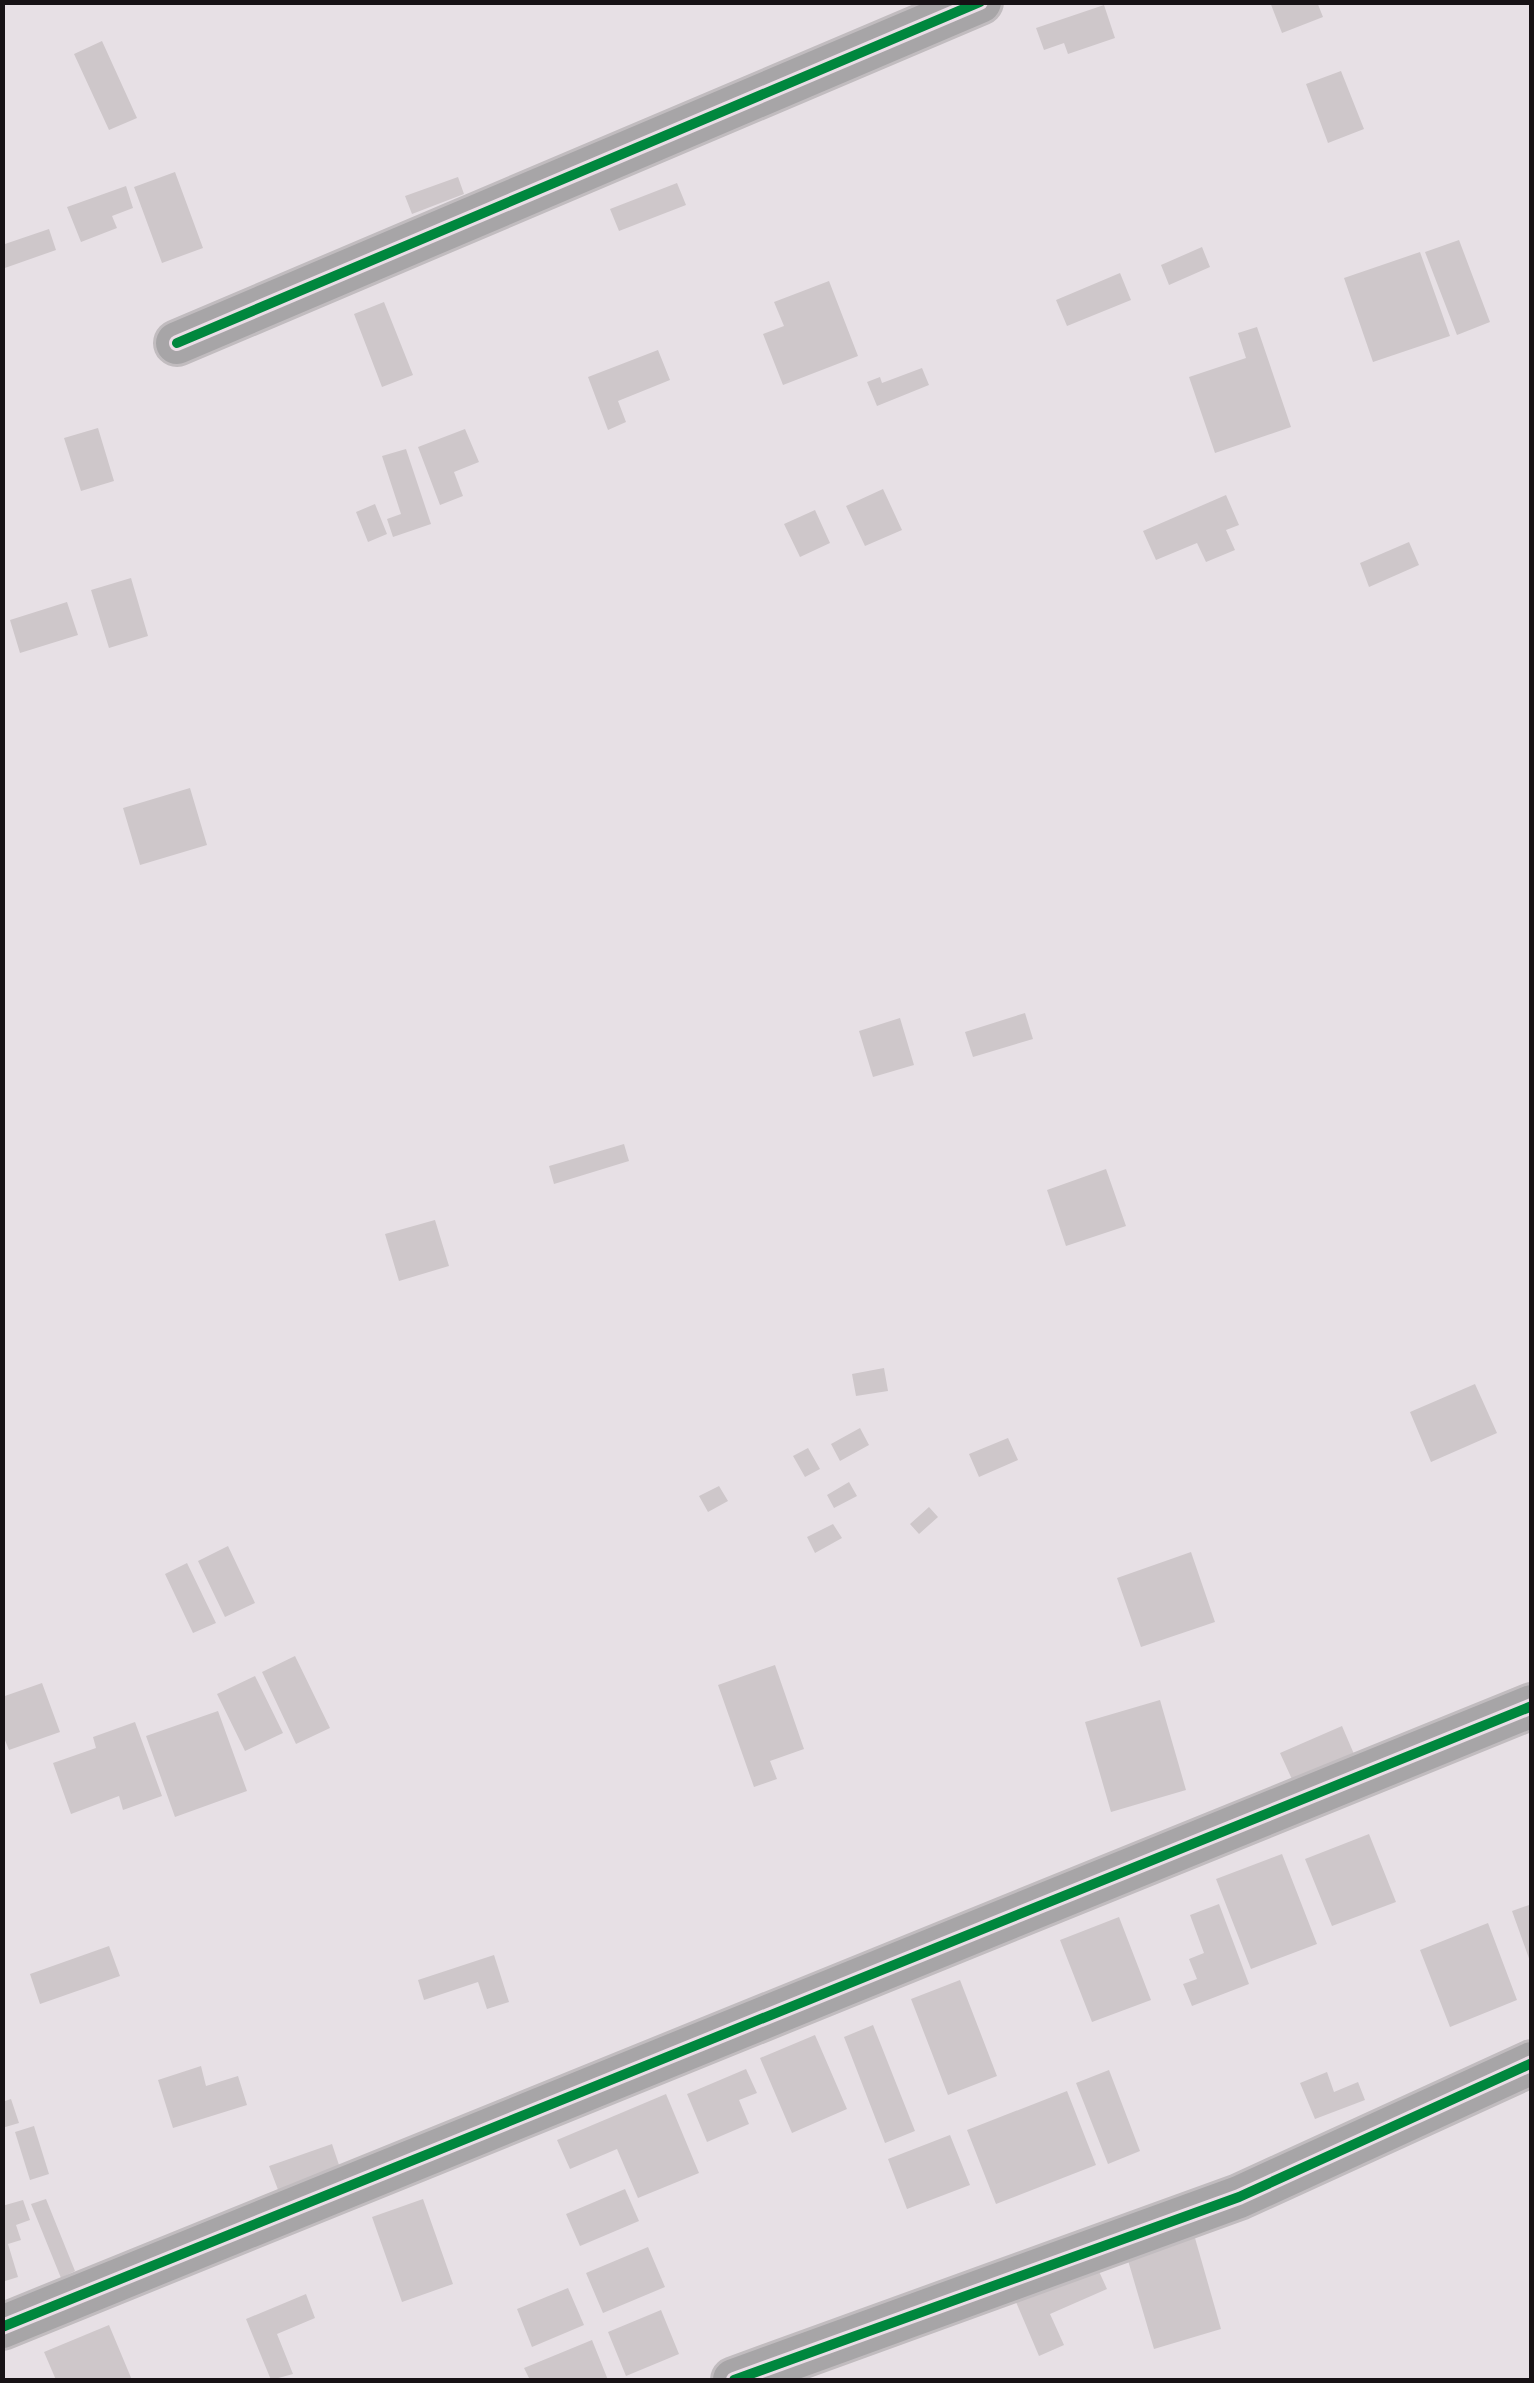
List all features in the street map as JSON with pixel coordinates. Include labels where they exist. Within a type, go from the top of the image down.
[{"type":"street","points":[[177,343],[980,2]]},
{"type":"street","points":[[2,2326],[1532,1706]]},
{"type":"street","points":[[734,2380],[1240,2196],[1532,2064]]},
{"type":"building","points":[[1270,2],[1317,2],[1323,17],[1282,33]]},
{"type":"building","points":[[1104,5],[1115,38],[1068,54],[1064,43],[1044,50],[1036,28]]},
{"type":"building","points":[[102,41],[137,118],[109,130],[74,54]]},
{"type":"building","points":[[1341,71],[1364,129],[1328,143],[1306,84]]},
{"type":"building","points":[[175,172],[203,248],[162,263],[134,187]]},
{"type":"building","points":[[458,177],[464,194],[412,214],[405,196]]},
{"type":"building","points":[[677,183],[686,205],[619,231],[610,209]]},
{"type":"building","points":[[126,186],[133,208],[112,216],[117,228],[81,242],[67,207]]},
{"type":"building","points":[[49,229],[56,250],[2,269],[2,245]]},
{"type":"building","points":[[1459,240],[1490,322],[1457,335],[1425,252]]},
{"type":"building","points":[[1202,247],[1210,267],[1169,285],[1161,265]]},
{"type":"building","points":[[1420,252],[1450,336],[1373,362],[1344,278]]},
{"type":"building","points":[[1120,273],[1131,300],[1067,326],[1056,300]]},
{"type":"building","points":[[829,281],[858,356],[783,385],[763,334],[784,326],[774,302]]},
{"type":"building","points":[[384,302],[413,375],[382,387],[354,314]]},
{"type":"building","points":[[1257,327],[1291,427],[1215,453],[1189,377],[1246,358],[1238,333]]},
{"type":"building","points":[[658,350],[670,380],[618,401],[626,422],[608,430],[588,377]]},
{"type":"building","points":[[922,368],[929,385],[877,406],[867,382],[880,377],[882,383]]},
{"type":"building","points":[[98,428],[114,481],[81,491],[64,438]]},
{"type":"building","points":[[465,429],[479,462],[454,472],[463,496],[440,505],[418,447]]},
{"type":"building","points":[[406,449],[431,524],[393,537],[387,519],[401,514],[382,456]]},
{"type":"building","points":[[883,489],[902,530],[865,546],[846,506]]},
{"type":"building","points":[[1226,495],[1239,525],[1226,530],[1235,550],[1206,562],[1197,543],[1156,560],[1143,531]]},
{"type":"building","points":[[375,504],[387,534],[368,542],[356,512]]},
{"type":"building","points":[[815,510],[830,543],[800,557],[784,524]]},
{"type":"building","points":[[1409,542],[1419,565],[1369,587],[1360,563]]},
{"type":"building","points":[[131,578],[148,636],[109,648],[91,590]]},
{"type":"building","points":[[67,602],[78,635],[20,653],[10,620]]},
{"type":"building","points":[[190,788],[207,845],[140,865],[123,808]]},
{"type":"building","points":[[1025,1013],[1033,1039],[973,1057],[965,1032]]},
{"type":"building","points":[[900,1018],[914,1065],[873,1077],[859,1031]]},
{"type":"building","points":[[624,1144],[629,1161],[554,1184],[549,1166]]},
{"type":"building","points":[[1106,1169],[1126,1226],[1066,1246],[1047,1190]]},
{"type":"building","points":[[435,1220],[449,1266],[399,1281],[385,1234]]},
{"type":"building","points":[[884,1368],[888,1391],[856,1396],[852,1374]]},
{"type":"building","points":[[1475,1384],[1497,1433],[1431,1462],[1410,1412]]},
{"type":"building","points":[[860,1428],[869,1445],[840,1461],[831,1444]]},
{"type":"building","points":[[1008,1438],[1018,1460],[979,1477],[969,1454]]},
{"type":"building","points":[[808,1448],[820,1469],[805,1477],[793,1456]]},
{"type":"building","points":[[849,1482],[857,1496],[834,1508],[827,1495]]},
{"type":"building","points":[[719,1486],[728,1501],[708,1512],[699,1496]]},
{"type":"building","points":[[929,1507],[938,1517],[919,1534],[910,1524]]},
{"type":"building","points":[[833,1524],[842,1538],[815,1553],[807,1537]]},
{"type":"building","points":[[228,1546],[255,1603],[225,1617],[198,1561]]},
{"type":"building","points":[[1191,1552],[1215,1622],[1141,1647],[1117,1578]]},
{"type":"building","points":[[187,1563],[216,1623],[193,1633],[165,1574]]},
{"type":"building","points":[[295,1656],[330,1728],[296,1744],[262,1672]]},
{"type":"building","points":[[775,1665],[804,1749],[770,1761],[777,1779],[754,1787],[718,1685]]},
{"type":"building","points":[[255,1676],[283,1733],[245,1751],[217,1694]]},
{"type":"building","points":[[42,1683],[60,1732],[9,1750],[2,1733],[2,1697]]},
{"type":"building","points":[[1160,1700],[1186,1790],[1111,1812],[1085,1722]]},
{"type":"building","points":[[218,1711],[247,1791],[175,1817],[146,1736]]},
{"type":"building","points":[[135,1722],[162,1796],[123,1810],[119,1796],[71,1814],[53,1763],[96,1748],[93,1737]]},
{"type":"building","points":[[1342,1726],[1357,1761],[1296,1788],[1280,1753]]},
{"type":"building","points":[[1369,1834],[1396,1902],[1332,1926],[1305,1859]]},
{"type":"building","points":[[1282,1854],[1317,1944],[1251,1969],[1216,1879]]},
{"type":"building","points":[[1219,1904],[1249,1984],[1192,2006],[1183,1984],[1197,1979],[1189,1959],[1204,1953],[1190,1915]]},
{"type":"building","points":[[1532,1904],[1532,1964],[1531,1964],[1512,1911]]},
{"type":"building","points":[[1119,1917],[1151,2000],[1092,2022],[1060,1940]]},
{"type":"building","points":[[1488,1923],[1517,2000],[1450,2027],[1420,1950]]},
{"type":"building","points":[[109,1946],[120,1976],[40,2004],[30,1974]]},
{"type":"building","points":[[494,1955],[509,2002],[487,2009],[478,1982],[424,2000],[418,1980]]},
{"type":"building","points":[[960,1980],[997,2076],[948,2095],[911,1999]]},
{"type":"building","points":[[873,2025],[915,2131],[885,2143],[844,2037]]},
{"type":"building","points":[[815,2035],[847,2109],[792,2133],[760,2058]]},
{"type":"building","points":[[201,2066],[206,2086],[238,2076],[247,2105],[173,2128],[158,2080]]},
{"type":"building","points":[[746,2069],[757,2093],[739,2100],[749,2124],[707,2142],[687,2094]]},
{"type":"building","points":[[1109,2070],[1140,2151],[1108,2164],[1076,2083]]},
{"type":"building","points":[[1327,2072],[1334,2092],[1358,2082],[1365,2100],[1315,2119],[1300,2083]]},
{"type":"building","points":[[1067,2091],[1096,2165],[996,2204],[967,2130]]},
{"type":"building","points":[[666,2094],[699,2173],[638,2198],[617,2149],[570,2169],[557,2140]]},
{"type":"building","points":[[11,2099],[19,2123],[2,2128],[2,2102]]},
{"type":"building","points":[[34,2126],[49,2174],[30,2180],[15,2132]]},
{"type":"building","points":[[950,2135],[970,2185],[907,2209],[888,2159]]},
{"type":"building","points":[[332,2144],[342,2174],[280,2195],[269,2166]]},
{"type":"building","points":[[625,2189],[639,2221],[580,2246],[566,2214]]},
{"type":"building","points":[[46,2199],[75,2271],[61,2278],[31,2204]]},
{"type":"building","points":[[423,2199],[453,2284],[402,2302],[372,2217]]},
{"type":"building","points":[[23,2200],[30,2220],[16,2225],[21,2240],[8,2244],[18,2277],[2,2282],[2,2206]]},
{"type":"building","points":[[1195,2238],[1221,2329],[1154,2349],[1127,2257]]},
{"type":"building","points":[[648,2247],[665,2287],[603,2313],[586,2273]]},
{"type":"building","points":[[1097,2267],[1107,2289],[1050,2314],[1064,2345],[1039,2356],[1016,2302]]},
{"type":"building","points":[[568,2288],[584,2325],[532,2347],[517,2309]]},
{"type":"building","points":[[306,2294],[315,2318],[277,2334],[293,2374],[271,2380],[246,2319]]},
{"type":"building","points":[[661,2310],[679,2354],[626,2376],[608,2332]]},
{"type":"building","points":[[109,2325],[132,2380],[56,2380],[44,2352]]},
{"type":"building","points":[[592,2340],[608,2380],[530,2380],[524,2368]]},
{"type":"cycle path","points":[[177,343],[980,2]]},
{"type":"cycle path","points":[[2,2327],[1532,1706]]},
{"type":"cycle path","points":[[734,2380],[1239,2197],[1532,2063]]}]
